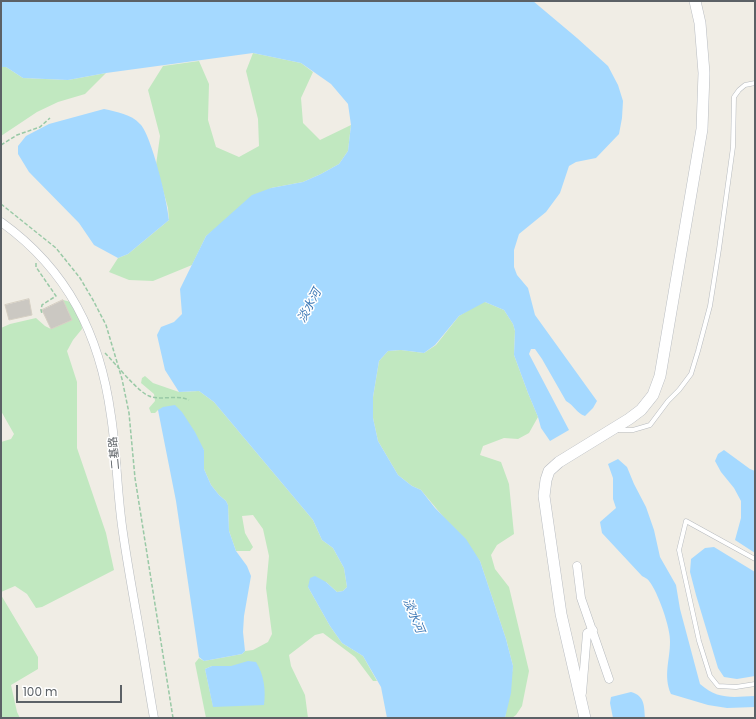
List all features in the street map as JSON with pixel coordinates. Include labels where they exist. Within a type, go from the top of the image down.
[{"type":"street","points":[[585,718],[561,614],[544,496],[546,480],[549,471],[559,462],[641,410],[653,395],[660,376],[702,129],[704,72],[700,23],[695,1]]},
{"type":"street","name":"二基路","points":[[1,222],[38,253],[58,276],[81,312],[94,343],[104,378],[112,416],[122,532],[154,718]]},
{"type":"street","points":[[577,566],[582,598],[609,679]]},
{"type":"street","points":[[581,701],[587,633],[593,630]]},
{"type":"lane","points":[[611,430],[633,430],[650,425],[691,374],[710,306],[719,249],[733,147],[734,97],[745,85],[755,83]]},
{"type":"lane","points":[[755,559],[686,521],[679,550],[699,641],[710,676],[718,686],[755,684]]},
{"type":"path","points":[[1,145],[17,135],[40,127],[50,118]]},
{"type":"path","points":[[38,253],[35,260],[36,267],[56,296],[42,305],[42,314]]},
{"type":"path","points":[[94,343],[141,391],[149,396],[158,398],[182,397],[189,400]]},
{"type":"green space","points":[[253,53],[301,63],[313,72],[301,98],[303,123],[320,140],[351,125],[348,151],[339,164],[321,174],[303,182],[271,188],[206,236],[192,265],[153,281],[129,280],[109,272],[118,258],[128,254],[169,220],[168,208],[156,165],[160,136],[148,90],[163,66],[199,61],[209,84],[208,120],[216,147],[239,157],[259,146],[258,119],[246,71]]},
{"type":"green space","points":[[1,67],[6,67],[23,78],[68,80],[106,73],[85,94],[58,102],[37,112],[1,136]]},
{"type":"green space","points":[[63,300],[71,302],[81,320],[82,329],[73,340],[67,351],[77,382],[77,448],[106,533],[114,570],[42,607],[36,608],[27,594],[15,586],[1,592],[1,442],[11,439],[14,434],[1,411],[1,328],[10,324],[36,318],[51,329],[72,320]]},
{"type":"green space","points":[[481,302],[485,302],[504,310],[513,324],[515,331],[514,355],[538,417],[529,433],[518,439],[504,438],[483,446],[480,455],[501,462],[509,484],[514,534],[497,545],[491,555],[495,569],[509,587],[529,671],[522,706],[512,718],[505,718],[513,666],[506,639],[480,561],[421,490],[412,486],[398,475],[378,441],[373,418],[373,397],[379,361],[388,351],[401,350],[424,353],[436,345],[459,316]]},
{"type":"green space","points":[[145,376],[153,383],[179,392],[199,391],[214,402],[313,520],[322,540],[333,548],[344,568],[347,587],[343,591],[337,592],[326,582],[308,587],[330,626],[342,643],[363,656],[377,681],[373,681],[355,657],[323,633],[315,635],[289,655],[291,666],[305,695],[308,718],[206,718],[195,663],[199,658],[204,661],[242,654],[245,651],[253,650],[268,642],[272,634],[266,588],[269,556],[263,529],[253,515],[242,516],[245,533],[253,547],[250,551],[236,551],[229,531],[228,505],[211,485],[204,469],[204,450],[158,410],[155,413],[151,413],[149,408],[155,401],[154,394],[141,383],[142,378]],"holes":[[[212,666],[231,666],[213,706],[205,669]]]},
{"type":"green space","points":[[1,595],[38,657],[38,669],[11,685],[17,712],[20,718],[1,718]]},
{"type":"water","name":"淡水河","points":[[1,1],[533,1],[608,66],[618,85],[623,101],[619,134],[596,158],[576,162],[569,166],[560,193],[546,212],[519,234],[514,250],[514,267],[517,275],[528,288],[535,315],[597,401],[593,408],[585,416],[566,401],[542,359],[535,349],[531,349],[529,354],[569,430],[550,441],[541,428],[514,355],[515,331],[513,324],[504,310],[485,302],[459,316],[435,345],[424,353],[401,350],[388,351],[379,361],[373,397],[373,418],[378,441],[398,475],[412,486],[421,490],[435,508],[466,539],[480,561],[506,639],[513,666],[511,693],[505,718],[387,718],[381,687],[363,656],[342,643],[330,626],[308,587],[310,578],[315,576],[326,582],[337,592],[343,591],[347,587],[344,568],[333,548],[322,540],[313,520],[214,402],[199,391],[179,392],[165,370],[157,335],[161,327],[174,322],[182,314],[180,289],[206,236],[252,195],[271,188],[303,182],[339,164],[348,151],[351,125],[348,104],[331,84],[301,63],[253,53],[106,73],[68,80],[23,78],[6,67],[1,67]]},
{"type":"water","points":[[104,109],[124,114],[132,118],[140,124],[144,130],[154,154],[166,199],[169,220],[128,254],[118,258],[94,245],[79,223],[29,172],[18,154],[18,146],[26,136],[49,124]]},
{"type":"water","points":[[175,405],[182,412],[195,432],[204,450],[204,469],[211,485],[228,505],[229,531],[236,551],[247,566],[251,576],[244,616],[243,632],[245,651],[242,654],[204,661],[199,657],[176,501],[158,410],[163,407]]},
{"type":"water","points":[[724,450],[755,471],[755,553],[735,540],[741,518],[741,501],[734,488],[721,472],[715,461],[718,454]]},
{"type":"water","points":[[618,459],[627,467],[646,507],[654,530],[660,557],[676,585],[680,609],[700,684],[713,693],[719,695],[732,697],[755,696],[755,707],[727,708],[708,705],[671,694],[667,681],[670,636],[660,602],[653,586],[648,580],[642,576],[602,533],[600,522],[616,508],[613,499],[613,478],[608,464]]},
{"type":"water","points":[[714,547],[755,572],[755,676],[737,679],[724,677],[718,668],[690,572],[691,559],[705,548]]},
{"type":"water","points":[[248,661],[256,662],[263,677],[265,694],[264,705],[213,707],[205,669],[212,666],[231,666]]},
{"type":"water","points":[[631,692],[639,696],[643,702],[645,718],[613,718],[610,703],[611,697]]},
{"type":"building","points":[[29,299],[32,315],[9,320],[5,305]]},
{"type":"building","points":[[63,300],[72,320],[51,329],[42,310]]}]
